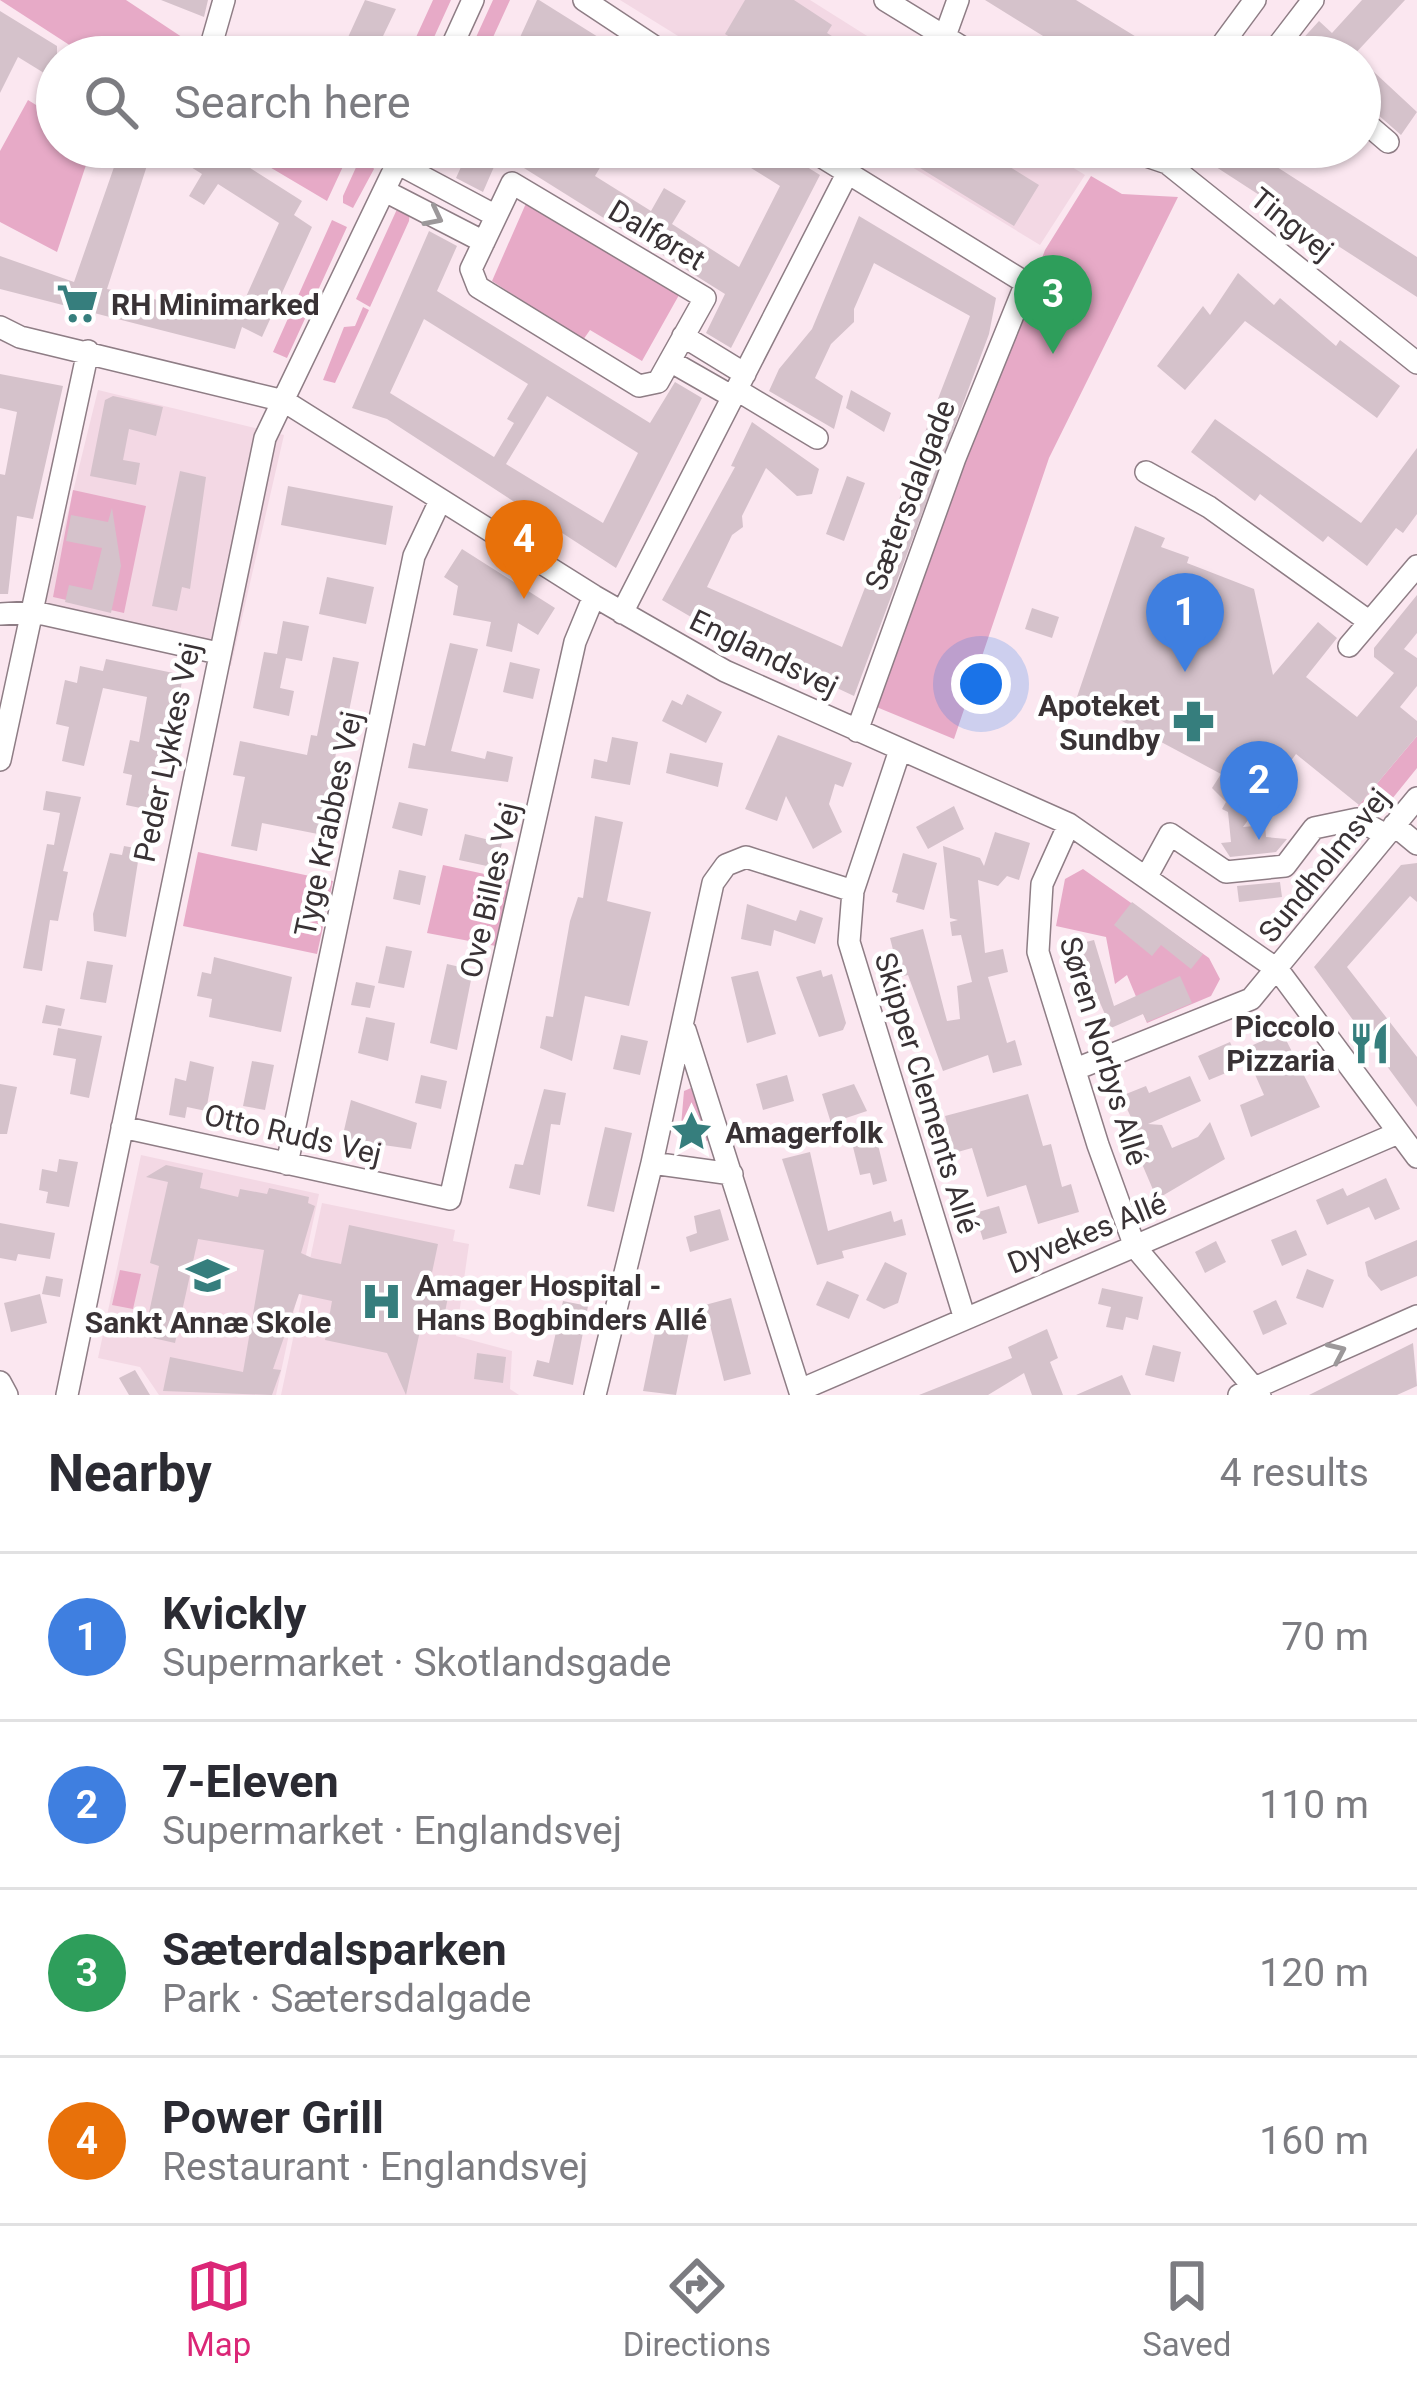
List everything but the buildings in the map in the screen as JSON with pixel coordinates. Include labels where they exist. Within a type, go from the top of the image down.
[{"type":"street","points":[[213,36],[224,0]]},
{"type":"street","points":[[456,36],[472,0]]},
{"type":"street","points":[[584,0],[638,36]]},
{"type":"street","points":[[885,0],[945,36],[958,0]]},
{"type":"street","points":[[1228,36],[1255,0]]},
{"type":"street","points":[[1285,36],[1313,0]]},
{"type":"street","points":[[1381,136],[1388,142]]},
{"type":"street","name":"Peder Lykkes Vej","points":[[67,1395],[265,437],[396,168]]},
{"type":"street","points":[[420,168],[496,216],[471,269],[478,287],[638,386],[658,382],[670,361],[738,387]]},
{"type":"street","points":[[622,613],[847,174],[838,168]]},
{"type":"street","name":"Tingvej","points":[[1186,168],[1417,363]]},
{"type":"street","name":"Sætersdalgade","points":[[847,174],[1026,283],[955,458],[856,731]]},
{"type":"street","name":"Dalføret","points":[[496,216],[512,183],[705,298],[670,361]]},
{"type":"street","points":[[385,191],[484,242]]},
{"type":"street","name":"Englandsvej","points":[[0,327],[20,337],[284,401],[594,596],[725,671],[1070,824],[1278,970],[1417,1157]]},
{"type":"street","points":[[683,336],[738,387],[817,438]]},
{"type":"street","points":[[0,760],[88,351]]},
{"type":"street","points":[[1146,472],[1209,507],[1367,620]]},
{"type":"street","name":"Tyge Krabbes Vej","points":[[287,1164],[414,556],[440,501]]},
{"type":"street","points":[[1348,646],[1417,566]]},
{"type":"street","name":"Ove Billes Vej","points":[[450,1199],[575,642],[594,596]]},
{"type":"street","points":[[0,614],[34,612],[218,652]]},
{"type":"street","name":"Skipper Clements Allé","points":[[900,750],[853,891],[849,942],[964,1316]]},
{"type":"street","name":"Sundholmsvej","points":[[1076,1069],[1251,999],[1417,798]]},
{"type":"street","points":[[1147,876],[1171,834],[1226,872],[1285,866],[1313,828],[1357,818],[1417,844]]},
{"type":"street","name":"Søren Norbys Allé","points":[[1070,824],[1042,884],[1038,952],[1135,1247],[1252,1392]]},
{"type":"street","points":[[595,1395],[652,1163],[712,883],[726,866],[746,857],[853,891]]},
{"type":"street","points":[[683,1026],[801,1393]]},
{"type":"street","name":"Otto Ruds Vej","points":[[122,1126],[450,1199]]},
{"type":"street","name":"Dyvekes Allé","points":[[801,1393],[964,1316],[1399,1133]]},
{"type":"street","points":[[652,1163],[732,1174]]},
{"type":"street","points":[[1252,1392],[1417,1316]]},
{"type":"street","points":[[0,1382],[7,1395]]},
{"type":"shaded area","points":[[0,0],[126,0],[180,36],[56,36]]},
{"type":"shaded area","points":[[433,0],[451,0],[435,36],[417,36]]},
{"type":"shaded area","points":[[493,0],[510,0],[494,36],[477,36]]},
{"type":"shaded area","points":[[620,0],[810,0],[867,36],[678,36]]},
{"type":"shaded area","points":[[28,100],[36,105],[36,168],[85,168],[57,252],[0,222],[0,151]]},
{"type":"shaded area","points":[[271,168],[342,168],[327,201]]},
{"type":"shaded area","points":[[356,168],[373,168],[353,208],[343,203]]},
{"type":"shaded area","points":[[914,168],[1074,168],[1085,175],[1040,245]]},
{"type":"shaded area","points":[[1091,176],[1122,194],[1178,197],[1049,458],[954,739],[874,706],[1045,250]]},
{"type":"shaded area","points":[[527,201],[679,295],[642,361],[590,330],[583,340],[492,281]]},
{"type":"shaded area","points":[[398,207],[410,209],[409,221],[370,307],[356,299]]},
{"type":"shaded area","points":[[332,220],[347,227],[287,358],[273,352]]},
{"type":"shaded area","points":[[363,307],[369,310],[335,383],[323,380],[344,327],[355,326]]},
{"type":"shaded area","points":[[98,390],[284,435],[231,666],[41,622]]},
{"type":"shaded area","points":[[73,490],[146,506],[124,613],[53,597]]},
{"type":"shaded area","points":[[1417,736],[1417,768],[1375,820],[1358,806]]},
{"type":"shaded area","points":[[198,852],[333,881],[317,954],[183,926]]},
{"type":"shaded area","points":[[443,865],[517,881],[501,947],[427,933]]},
{"type":"shaded area","points":[[1083,869],[1209,958],[1220,979],[1211,996],[1147,1023],[1127,975],[1115,984],[1106,937],[1056,926],[1065,879]]},
{"type":"shaded area","points":[[691,1088],[709,1140],[679,1149],[684,1091]]},
{"type":"shaded area","name":"Sankt Annæ Skole","points":[[141,1155],[319,1194],[276,1395],[159,1395],[140,1367],[98,1358]]},
{"type":"shaded area","name":"Amager Hospital - Hans Bogbinders Allé","points":[[322,1203],[455,1230],[453,1241],[469,1244],[456,1336],[512,1351],[510,1389],[519,1395],[281,1395]]},
{"type":"shaded area","points":[[120,1270],[141,1274],[133,1309],[112,1305]]},
{"type":"place","name":"RH Minimarked","points":[[77,304]]},
{"type":"place","name":"Sæterdalsparken","points":[[1053,354]]},
{"type":"place","name":"Power Grill","points":[[524,599]]},
{"type":"place","name":"Kvickly","points":[[1185,672]]},
{"type":"place","name":"Apoteket Sundby","points":[[1194,722]]},
{"type":"place","name":"7-Eleven","points":[[1259,840]]},
{"type":"place","name":"Piccolo Pizzaria","points":[[1369,1043]]},
{"type":"place","name":"Amagerfolk","points":[[691,1132]]},
{"type":"place","name":"Sankt Annæ Skole","points":[[208,1276]]},
{"type":"place","name":"Amager Hospital - Hans Bogbinders Allé","points":[[382,1302]]}]
